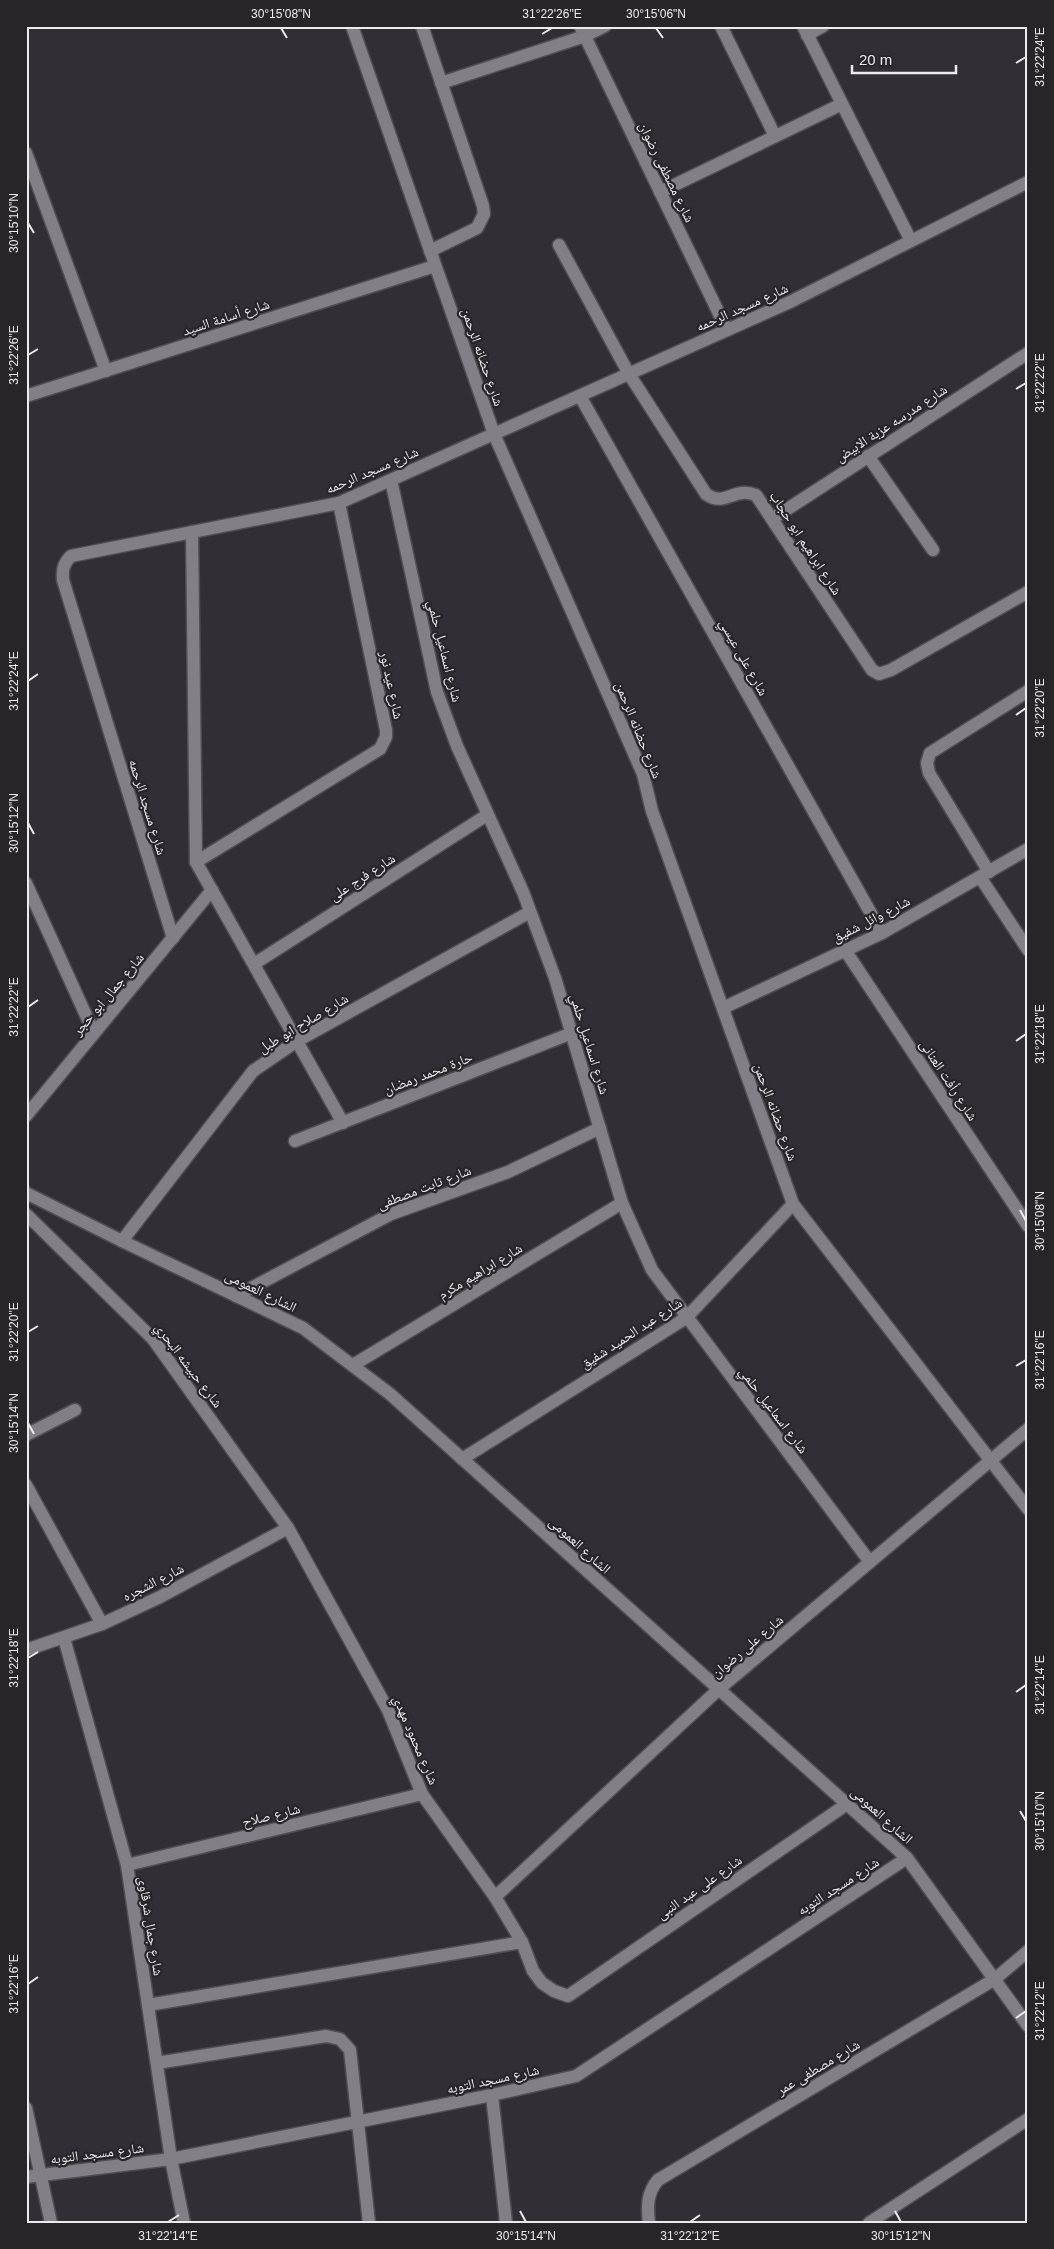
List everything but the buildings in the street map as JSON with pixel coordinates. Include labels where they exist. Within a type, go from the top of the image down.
[{"type":"street","name":"شارع حضانه الرحمن","points":[[352,26],[494,434],[643,774],[652,811],[793,1204],[1028,1509]]},
{"type":"street","points":[[422,26],[484,206],[484,214],[477,228],[430,250]]},
{"type":"street","points":[[441,83],[582,31],[605,26]]},
{"type":"street","points":[[721,26],[775,136]]},
{"type":"street","points":[[824,26],[805,31],[910,241]]},
{"type":"street","name":"شارع مصطفى رضوان","points":[[582,31],[727,330]]},
{"type":"street","points":[[660,192],[842,104]]},
{"type":"street","points":[[26,154],[106,370]]},
{"type":"street","name":"شارع مسجد الرحمه","points":[[173,938],[62,573],[66,560],[72,556],[338,503],[790,302],[1028,182]]},
{"type":"street","name":"شارع ابراهيم ابو حجاب","points":[[559,245],[629,374],[706,494],[716,500],[723,500],[741,492],[756,495],[872,670],[879,674],[891,670],[1028,592]]},
{"type":"street","name":"شارع أسامة السيد","points":[[26,396],[436,266]]},
{"type":"street","name":"شارع مدرسه عزبة الابيض","points":[[772,519],[1028,352]]},
{"type":"street","name":"شارع على عيسي","points":[[580,396],[882,933]]},
{"type":"street","points":[[868,456],[933,550]]},
{"type":"street","name":"شارع اسماعيل حلمي","points":[[391,480],[437,692],[457,746],[530,912],[555,978],[622,1203],[652,1270],[870,1562]]},
{"type":"street","name":"شارع عيد نور","points":[[196,862],[380,749],[384,744],[386,730],[338,503]]},
{"type":"street","points":[[192,532],[196,862],[343,1123]]},
{"type":"street","points":[[1028,691],[930,753],[927,763],[929,773],[1028,950]]},
{"type":"street","name":"شارع فرج على","points":[[254,964],[487,815]]},
{"type":"street","name":"شارع وائل شفيق","points":[[723,1008],[882,933],[1028,848]]},
{"type":"street","points":[[26,883],[94,1033]]},
{"type":"street","name":"شارع جمال ابو حجر","points":[[26,1116],[212,890]]},
{"type":"street","name":"شارع صلاح ابو طبل","points":[[122,1242],[253,1071],[297,1041],[530,912]]},
{"type":"street","name":"شارع رأفت العنانى","points":[[845,950],[1028,1226]]},
{"type":"street","name":"حارة محمد رمضان","points":[[295,1142],[572,1034]]},
{"type":"street","name":"شارع ثابت مصطفى","points":[[236,1296],[391,1214],[508,1172],[600,1128]]},
{"type":"street","name":"الشارع العمومى","points":[[26,1193],[122,1242],[303,1328],[390,1394],[907,1858],[1028,2026]]},
{"type":"street","points":[[26,1215],[43,1201]]},
{"type":"street","name":"شارع ابراهيم مكرم","points":[[353,1365],[622,1203]]},
{"type":"street","name":"شارع عبد الحميد شفيق","points":[[462,1459],[686,1318],[793,1204]]},
{"type":"street","name":"شارع حبيشه البحري","points":[[26,1215],[153,1339],[288,1528]]},
{"type":"street","points":[[26,1435],[75,1410]]},
{"type":"street","name":"شارع على رضوان","points":[[495,1897],[719,1689],[1028,1429]]},
{"type":"street","points":[[26,1485],[102,1624]]},
{"type":"street","name":"شارع الشجره","points":[[26,1650],[102,1624],[160,1597],[288,1528]]},
{"type":"street","name":"شارع محمود مهدي","points":[[288,1528],[388,1710],[422,1794],[495,1897],[522,1942],[533,1971],[542,1983],[554,1992],[568,1996]]},
{"type":"street","name":"شارع جمال شرقاوى","points":[[64,1638],[126,1865],[171,2159],[184,2223]]},
{"type":"street","name":"شارع صلاح","points":[[126,1865],[422,1794]]},
{"type":"street","name":"شارع على عبد النبى","points":[[568,1996],[847,1804]]},
{"type":"street","name":"شارع مسجد التوبه","points":[[26,2177],[171,2159],[492,2095],[576,2076],[907,1858]]},
{"type":"street","points":[[148,2005],[522,1942]]},
{"type":"street","name":"شارع مصطفى عمر","points":[[649,2223],[650,2189],[658,2180],[995,1979],[1028,1951]]},
{"type":"street","points":[[157,2063],[326,2036],[340,2040],[350,2050],[369,2223]]},
{"type":"street","points":[[492,2095],[506,2223]]},
{"type":"street","points":[[26,2108],[51,2223]]},
{"type":"street","points":[[870,2223],[1028,2119]]}]
